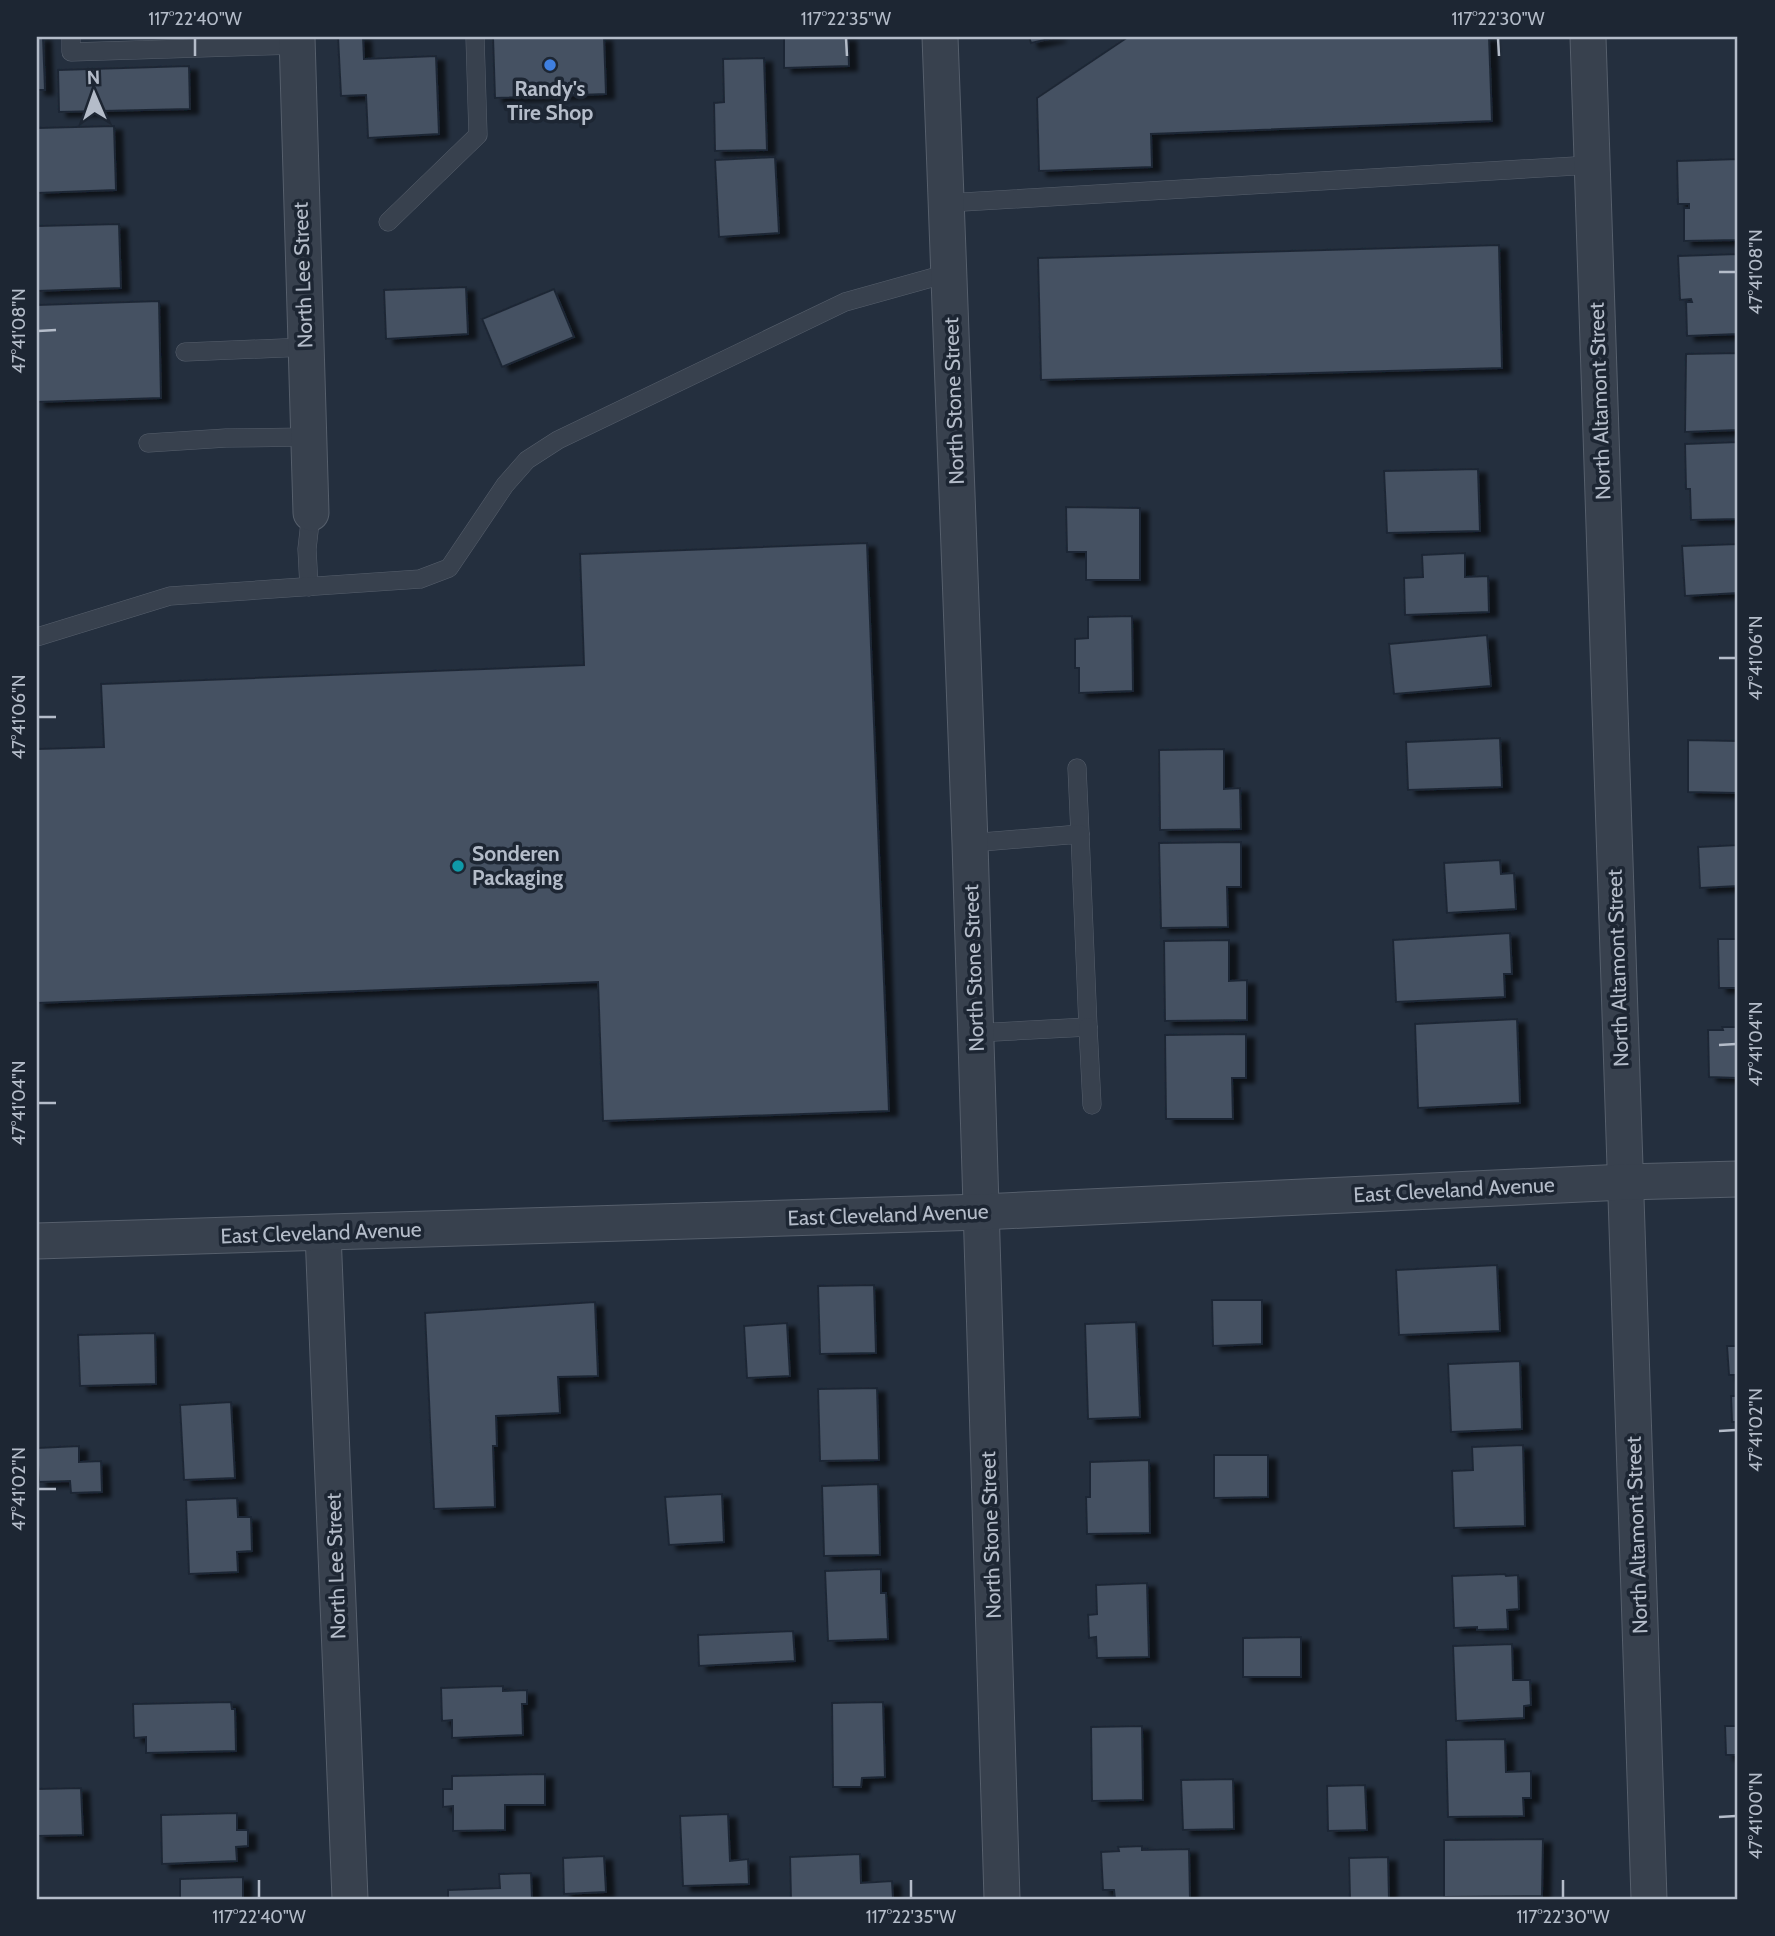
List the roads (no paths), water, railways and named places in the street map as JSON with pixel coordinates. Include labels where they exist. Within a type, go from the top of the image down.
[{"type":"street","name":"North Stone Street","points":[[940,37],[970,843],[1002,1899]]},
{"type":"street","name":"North Altamont Street","points":[[1588,37],[1649,1899]]},
{"type":"street","name":"North Lee Street","points":[[297,41],[312,513]]},
{"type":"street","name":"East Cleveland Avenue","points":[[37,1241],[981,1212],[1738,1179]]},
{"type":"street","name":"North Lee Street","points":[[323,1233],[350,1899]]},
{"type":"lane","points":[[71,37],[71,52],[297,41]]},
{"type":"lane","points":[[388,222],[478,135],[475,37]]},
{"type":"lane","points":[[946,203],[1592,165]]},
{"type":"lane","points":[[37,637],[170,596],[420,579],[449,568],[505,485],[527,460],[558,440],[845,302],[949,272]]},
{"type":"lane","points":[[185,352],[306,347]]},
{"type":"lane","points":[[148,443],[309,437]]},
{"type":"lane","points":[[309,587],[307,549],[312,513]]},
{"type":"lane","points":[[1077,768],[1091,1105]]},
{"type":"lane","points":[[970,843],[1080,834]]},
{"type":"lane","points":[[976,1033],[1088,1027]]},
{"type":"place","name":"Randy's Tire Shop","points":[[550,65]]},
{"type":"place","name":"Sonderen Packaging","points":[[458,866]]}]
